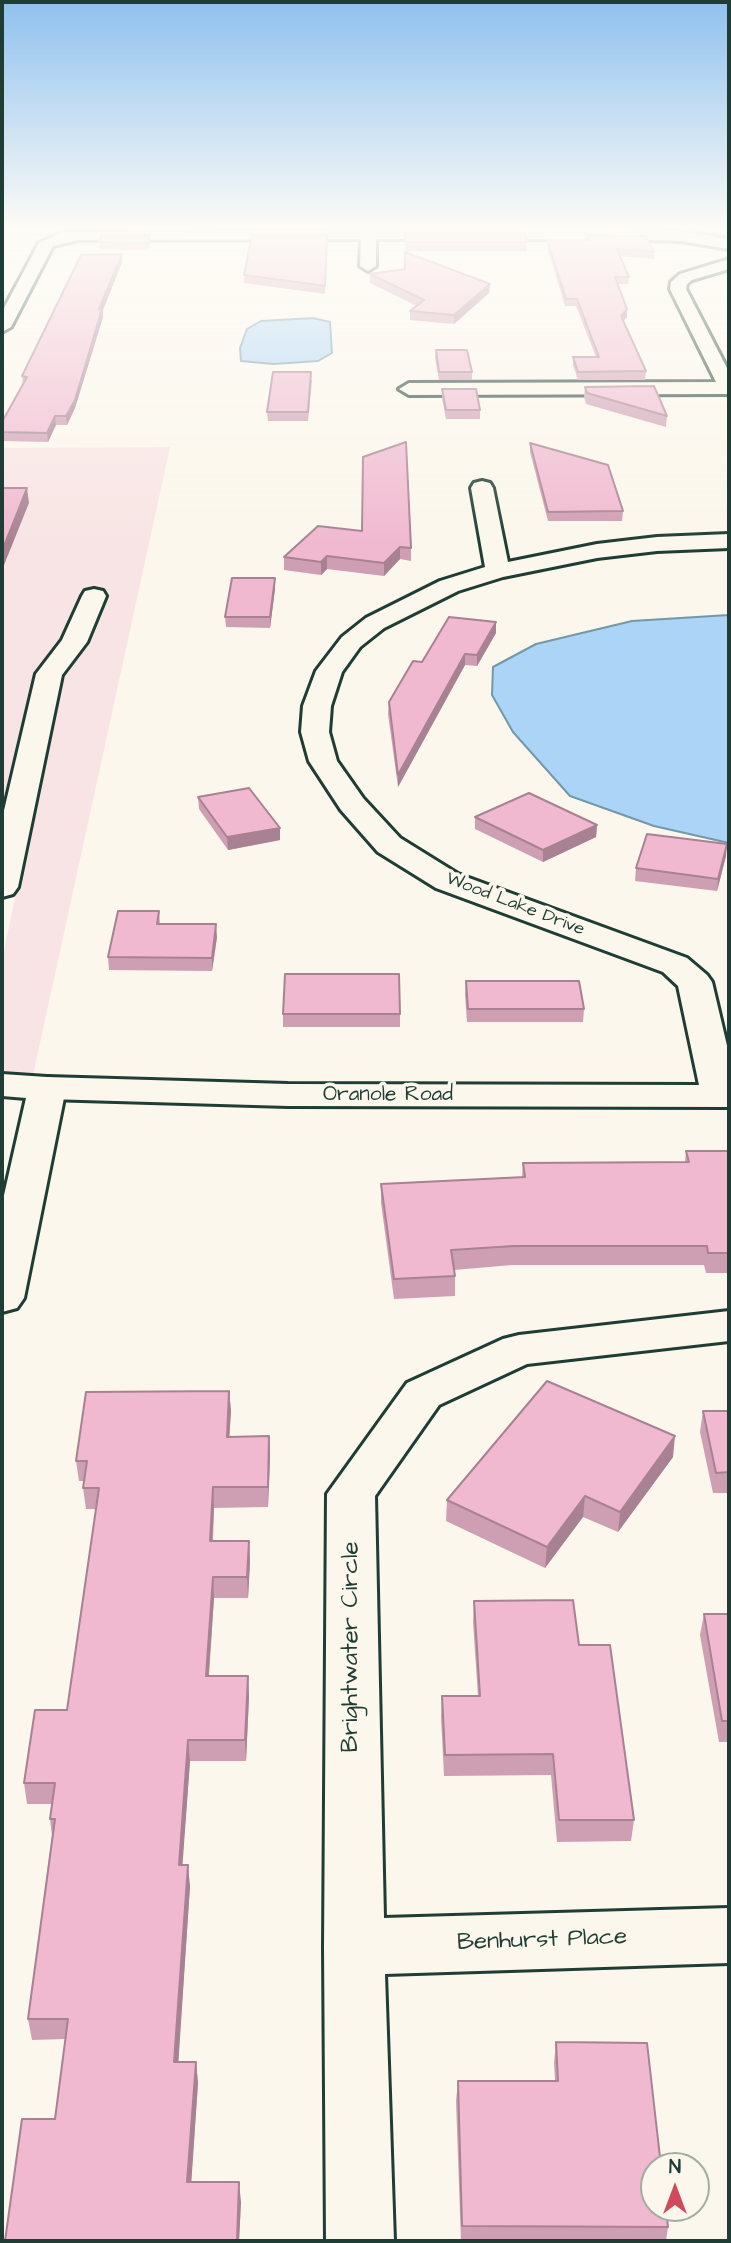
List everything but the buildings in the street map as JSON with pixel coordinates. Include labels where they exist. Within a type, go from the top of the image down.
[{"type":"street","points":[[409,389],[729,388],[701,334]]},
{"type":"street","points":[[482,488],[498,571]]},
{"type":"street","name":"Wood Lake Drive","points":[[725,1096],[695,982],[675,965],[447,881],[389,845],[352,804],[323,761],[315,732],[317,706],[329,671],[351,642],[375,623],[449,586],[498,571],[597,551],[657,544],[729,541]]},
{"type":"street","points":[[2,887],[13,782],[50,674],[74,642],[94,596]]},
{"type":"street","name":"Oranole Road","points":[[2,1085],[288,1095],[725,1096]]},
{"type":"street","points":[[2,1298],[47,1088]]},
{"type":"street","name":"Brightwater Circle","points":[[360,2241],[354,1947],[351,1494],[423,1394],[519,1350],[729,1326]]},
{"type":"street","name":"Benhurst Place","points":[[354,1947],[729,1936]]},
{"type":"shaded area","points":[[170,447],[33,1075],[2,1074],[2,960],[62,674],[86,642],[107,592],[84,591],[62,641],[37,674],[2,819],[2,448]]},
{"type":"water","points":[[245,334],[331,334],[332,353],[318,361],[274,364],[241,361],[240,348]]},
{"type":"water","points":[[729,615],[729,843],[654,826],[570,796],[513,732],[492,695],[493,667],[536,644],[632,621]]}]
